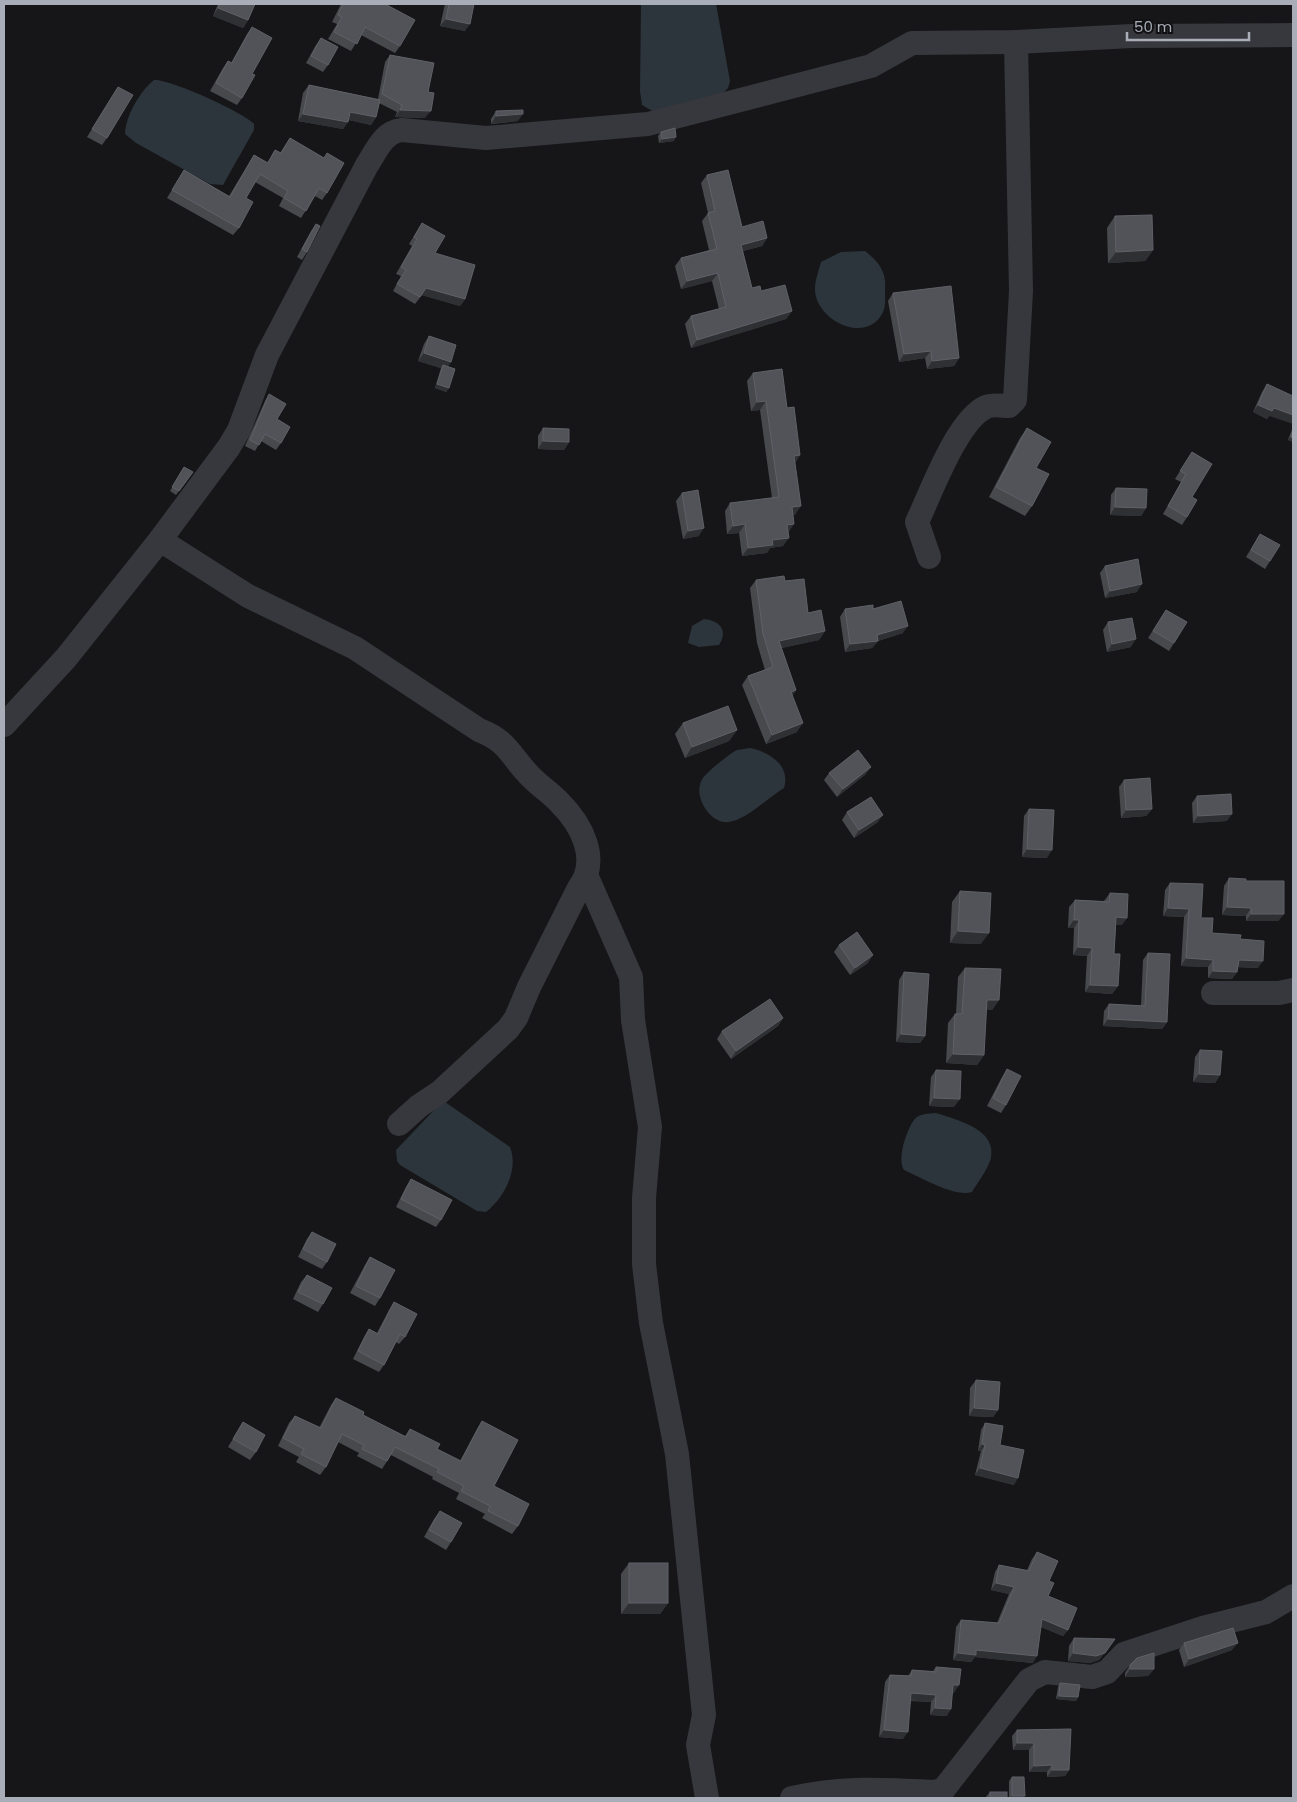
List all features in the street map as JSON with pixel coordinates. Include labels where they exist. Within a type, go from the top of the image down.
[{"type":"street","points":[[4,725],[66,658],[160,540],[229,447],[242,423],[267,355],[367,165],[386,136],[392,131],[402,130],[486,138],[648,124],[871,66],[895,50],[912,44],[1016,42],[1132,36],[1293,35]]},
{"type":"street","points":[[930,557],[917,522],[956,440],[976,413],[988,406],[1009,406],[1015,400],[1020,291],[1016,42]]},
{"type":"street","points":[[160,540],[248,596],[355,648],[478,730],[496,737],[506,745],[529,775],[562,804],[585,839],[590,864],[587,877],[528,987],[516,1018],[508,1030],[440,1092],[419,1106],[399,1124]]},
{"type":"street","points":[[587,877],[631,977],[633,1020],[650,1127],[644,1198],[644,1264],[651,1324],[677,1454],[704,1715],[698,1744],[707,1798]]},
{"type":"street","points":[[1213,992],[1278,992],[1293,990]]},
{"type":"street","points":[[792,1798],[835,1790],[870,1788],[934,1792],[943,1790],[1029,1680],[1045,1672],[1092,1677],[1107,1672],[1124,1654],[1203,1628],[1266,1612],[1293,1596]]},
{"type":"shaded area","points":[[641,4],[716,4],[730,81],[728,88],[720,96],[654,112],[642,105],[640,91]]},
{"type":"shaded area","points":[[154,80],[175,85],[206,97],[236,112],[254,124],[254,130],[223,185],[210,184],[136,143],[125,134],[130,112]]},
{"type":"shaded area","points":[[865,251],[878,263],[885,277],[885,307],[875,322],[865,327],[854,328],[832,319],[823,310],[817,300],[816,278],[821,262],[841,252]]},
{"type":"shaded area","points":[[704,619],[719,624],[723,635],[719,645],[699,647],[688,643],[692,626]]},
{"type":"shaded area","points":[[750,748],[771,756],[777,761],[784,773],[784,788],[743,817],[729,822],[715,819],[709,814],[701,800],[699,792],[703,778],[737,750]]},
{"type":"shaded area","points":[[445,1102],[510,1147],[513,1165],[508,1183],[499,1199],[486,1212],[477,1211],[400,1165],[397,1161],[396,1150],[438,1106]]},
{"type":"shaded area","points":[[936,1113],[974,1127],[988,1140],[991,1148],[990,1162],[972,1192],[965,1193],[948,1190],[904,1170],[901,1159],[902,1152],[905,1138],[911,1125],[919,1116]]},
{"type":"building","points":[[220,4],[255,4],[248,20],[218,8]]},
{"type":"building","points":[[343,4],[385,4],[415,20],[400,46],[365,27],[357,44],[334,32],[342,17],[338,15]]},
{"type":"building","points":[[449,4],[474,4],[470,24],[446,19]]},
{"type":"building","points":[[252,27],[272,38],[252,74],[255,75],[242,98],[216,83],[228,61],[232,63]]},
{"type":"building","points":[[321,38],[338,47],[328,65],[311,56]]},
{"type":"building","points":[[390,55],[434,63],[428,92],[434,93],[431,111],[400,110],[402,105],[382,94]]},
{"type":"building","points":[[309,85],[380,100],[376,117],[350,112],[348,122],[303,114]]},
{"type":"building","points":[[118,87],[133,95],[107,138],[92,129]]},
{"type":"building","points":[[523,110],[523,114],[496,116],[496,111]]},
{"type":"building","points":[[675,128],[676,137],[662,139],[661,132]]},
{"type":"building","points":[[290,138],[324,158],[327,153],[344,163],[327,193],[319,188],[306,211],[284,198],[288,191],[260,174],[246,198],[253,202],[239,228],[172,190],[184,170],[230,197],[254,155],[268,163],[275,150],[281,153]]},
{"type":"building","points":[[728,170],[742,227],[763,221],[767,238],[741,245],[752,288],[760,286],[761,291],[785,285],[792,311],[697,340],[691,316],[726,307],[718,273],[687,281],[681,258],[717,249],[708,213],[715,211],[707,175]]},
{"type":"building","points":[[1152,215],[1153,250],[1116,252],[1115,216]]},
{"type":"building","points":[[422,223],[445,236],[435,253],[475,265],[465,299],[426,288],[420,297],[397,284],[406,270],[401,267],[417,239],[414,237]]},
{"type":"building","points":[[316,224],[320,226],[307,252],[302,249]]},
{"type":"building","points":[[951,286],[959,358],[932,361],[931,351],[904,354],[893,293]]},
{"type":"building","points":[[429,336],[456,345],[451,362],[424,353]]},
{"type":"building","points":[[443,365],[455,369],[449,388],[437,384]]},
{"type":"building","points":[[782,369],[787,408],[794,407],[800,455],[794,456],[801,506],[792,507],[794,524],[787,525],[789,538],[772,540],[773,545],[748,548],[745,524],[733,526],[730,503],[779,497],[766,401],[757,402],[753,373]]},
{"type":"building","points":[[1267,384],[1293,396],[1293,415],[1274,408],[1272,411],[1258,405]]},
{"type":"building","points":[[269,394],[286,404],[277,419],[290,427],[281,443],[265,434],[259,445],[250,440]]},
{"type":"building","points":[[543,428],[569,429],[569,442],[543,441]]},
{"type":"building","points":[[1027,428],[1051,442],[1036,468],[1049,474],[1032,506],[996,487]]},
{"type":"building","points":[[1192,452],[1212,464],[1192,497],[1197,500],[1187,517],[1168,506],[1186,474],[1180,471]]},
{"type":"building","points":[[184,467],[193,472],[179,491],[172,487]]},
{"type":"building","points":[[1116,488],[1147,489],[1146,508],[1115,507]]},
{"type":"building","points":[[698,490],[704,528],[688,531],[682,493]]},
{"type":"building","points":[[1260,534],[1280,545],[1270,561],[1251,550]]},
{"type":"building","points":[[1138,559],[1142,584],[1110,591],[1105,566]]},
{"type":"building","points":[[784,576],[785,581],[804,579],[808,613],[821,610],[825,631],[779,641],[796,690],[791,692],[803,723],[772,735],[748,676],[773,667],[763,634],[756,580]]},
{"type":"building","points":[[901,601],[908,626],[877,635],[878,641],[850,644],[845,609],[873,605],[873,609]]},
{"type":"building","points":[[1166,610],[1187,622],[1174,643],[1153,631]]},
{"type":"building","points":[[1132,618],[1136,639],[1112,644],[1108,622]]},
{"type":"building","points":[[728,706],[737,730],[692,747],[683,723]]},
{"type":"building","points":[[858,750],[871,767],[843,789],[829,773]]},
{"type":"building","points":[[1150,778],[1152,809],[1126,810],[1124,780]]},
{"type":"building","points":[[1231,794],[1232,814],[1198,816],[1197,796]]},
{"type":"building","points":[[871,797],[883,815],[859,830],[847,812]]},
{"type":"building","points":[[1029,809],[1054,810],[1052,850],[1027,849]]},
{"type":"building","points":[[1229,878],[1246,879],[1246,881],[1284,881],[1284,914],[1251,914],[1251,908],[1227,907]]},
{"type":"building","points":[[1170,883],[1203,884],[1201,918],[1213,918],[1212,933],[1241,935],[1240,939],[1264,941],[1263,961],[1239,960],[1237,972],[1213,971],[1213,960],[1186,958],[1189,909],[1168,908]]},
{"type":"building","points":[[960,891],[991,893],[989,933],[958,931]]},
{"type":"building","points":[[1110,893],[1128,894],[1127,918],[1116,917],[1114,954],[1120,954],[1118,986],[1090,985],[1092,948],[1078,947],[1079,920],[1074,920],[1075,900],[1109,902]]},
{"type":"building","points":[[857,932],[873,955],[855,968],[839,945]]},
{"type":"building","points":[[1148,953],[1170,954],[1167,1022],[1108,1019],[1109,1004],[1145,1006]]},
{"type":"building","points":[[965,968],[1001,969],[999,1000],[987,1000],[984,1055],[953,1054],[955,1014],[962,1014]]},
{"type":"building","points":[[904,972],[929,974],[925,1036],[901,1034]]},
{"type":"building","points":[[770,999],[783,1018],[736,1051],[722,1031]]},
{"type":"building","points":[[1200,1050],[1222,1051],[1220,1075],[1199,1074]]},
{"type":"building","points":[[1007,1069],[1021,1076],[1006,1105],[993,1098]]},
{"type":"building","points":[[936,1070],[961,1071],[960,1099],[934,1098]]},
{"type":"building","points":[[411,1179],[452,1200],[441,1220],[401,1199]]},
{"type":"building","points":[[312,1232],[336,1244],[327,1262],[303,1249]]},
{"type":"building","points":[[370,1257],[395,1270],[380,1298],[356,1286]]},
{"type":"building","points":[[307,1275],[332,1288],[323,1304],[298,1292]]},
{"type":"building","points":[[394,1302],[417,1314],[405,1337],[400,1334],[384,1365],[358,1351],[369,1329],[378,1334]]},
{"type":"building","points":[[976,1380],[1000,1382],[998,1410],[974,1408]]},
{"type":"building","points":[[336,1398],[364,1412],[363,1415],[406,1437],[410,1429],[440,1444],[437,1449],[461,1461],[482,1421],[518,1440],[494,1486],[529,1504],[518,1526],[488,1511],[490,1506],[461,1491],[464,1486],[437,1472],[439,1469],[395,1447],[387,1461],[362,1449],[364,1445],[342,1434],[326,1467],[301,1454],[304,1449],[283,1438],[295,1416],[321,1428]]},
{"type":"building","points":[[243,1422],[265,1435],[256,1452],[233,1439]]},
{"type":"building","points":[[985,1423],[1003,1426],[1000,1445],[1024,1450],[1018,1478],[980,1468],[985,1445],[982,1444]]},
{"type":"building","points":[[440,1511],[462,1523],[451,1542],[429,1530]]},
{"type":"building","points":[[1037,1552],[1058,1561],[1049,1581],[1054,1583],[1048,1596],[1077,1608],[1068,1630],[1042,1619],[1037,1656],[976,1650],[976,1655],[958,1653],[961,1620],[999,1623],[1014,1587],[996,1583],[999,1565],[1029,1571]]},
{"type":"building","points":[[629,1563],[668,1563],[668,1603],[629,1603]]},
{"type":"building","points":[[1233,1628],[1238,1643],[1189,1659],[1184,1643]]},
{"type":"building","points":[[1074,1638],[1115,1639],[1105,1653],[1096,1656],[1073,1653]]},
{"type":"building","points":[[1154,1653],[1154,1669],[1130,1669],[1130,1665],[1137,1658]]},
{"type":"building","points":[[936,1667],[961,1669],[959,1685],[953,1685],[951,1709],[935,1708],[936,1695],[911,1693],[908,1732],[884,1730],[890,1675],[911,1676],[912,1670],[936,1672]]},
{"type":"building","points":[[1060,1683],[1080,1685],[1078,1697],[1059,1696]]},
{"type":"building","points":[[1071,1729],[1069,1770],[1052,1770],[1052,1765],[1034,1766],[1034,1743],[1017,1743],[1017,1730]]},
{"type":"building","points":[[1012,1777],[1024,1777],[1025,1796],[1012,1796]]},
{"type":"building","points":[[990,1792],[1007,1792],[1007,1798],[990,1798]]}]
